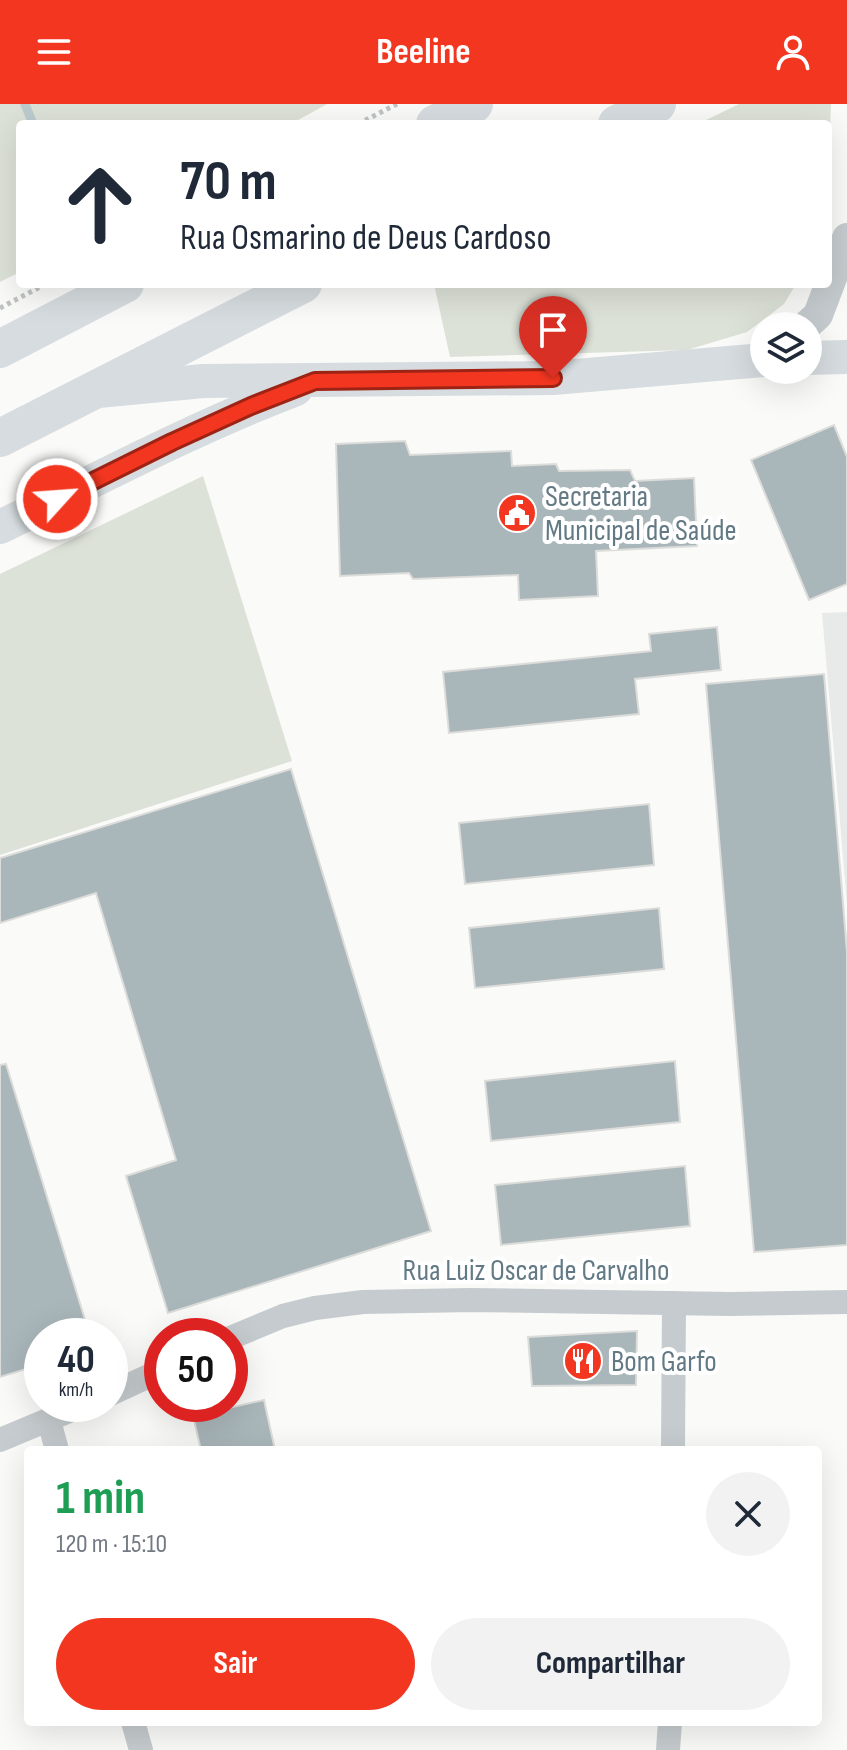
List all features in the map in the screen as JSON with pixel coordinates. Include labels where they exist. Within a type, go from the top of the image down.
[{"type":"main road","points":[[443,120],[474,104]]},
{"type":"main road","points":[[625,120],[657,104]]},
{"type":"main road","points":[[0,349],[117,288]]},
{"type":"main road","points":[[0,438],[295,288]]},
{"type":"main road","points":[[822,358],[847,357]]},
{"type":"main road","points":[[91,392],[203,381],[553,378],[750,361]]},
{"type":"main road","points":[[0,527],[172,442],[315,381]]},
{"type":"street","points":[[832,278],[847,238]]},
{"type":"street","points":[[819,312],[828,288]]},
{"type":"street","name":"Rua Luiz Oscar de Carvalho","points":[[248,1331],[283,1316],[315,1308],[363,1302],[847,1302]]},
{"type":"street","points":[[673,1446],[674,1303]]},
{"type":"street","points":[[0,1440],[46,1422]]},
{"type":"street","points":[[49,1422],[56,1446]]},
{"type":"street","points":[[134,1726],[141,1750]]},
{"type":"street","points":[[668,1750],[670,1726]]},
{"type":"path","points":[[366,120],[397,104]]},
{"type":"path","points":[[0,308],[38,288]]},
{"type":"shaded area","points":[[0,104],[327,104],[298,120],[16,120],[16,274],[0,282]]},
{"type":"shaded area","points":[[739,104],[831,104],[830,120],[706,120]]},
{"type":"shaded area","points":[[435,288],[794,288],[784,304],[773,312],[750,312],[750,330],[747,332],[687,350],[450,357]]},
{"type":"shaded area","points":[[203,476],[292,761],[0,855],[0,574]]},
{"type":"shaded area","points":[[847,612],[847,904],[822,613]]},
{"type":"building","points":[[834,425],[847,457],[847,584],[809,600],[751,460]]},
{"type":"building","name":"Secretaria Municipal de Saúde","points":[[405,441],[410,455],[511,451],[512,466],[556,464],[559,471],[630,470],[635,481],[694,478],[697,546],[596,551],[598,596],[519,600],[518,575],[413,579],[409,573],[340,576],[336,444]]},
{"type":"building","points":[[717,627],[721,670],[635,679],[639,714],[449,733],[443,672],[651,651],[649,634]]},
{"type":"building","points":[[824,674],[847,952],[847,1245],[754,1252],[706,684]]},
{"type":"building","points":[[291,769],[431,1231],[168,1313],[126,1176],[176,1160],[96,893],[0,923],[0,858]]},
{"type":"building","points":[[649,804],[654,865],[465,884],[459,823]]},
{"type":"building","points":[[659,908],[664,969],[475,988],[469,928]]},
{"type":"building","points":[[675,1061],[680,1122],[491,1141],[485,1081]]},
{"type":"building","points":[[6,1064],[84,1318],[24,1318],[24,1370],[0,1377],[0,1065]]},
{"type":"building","points":[[685,1166],[690,1226],[501,1245],[495,1185]]},
{"type":"building","name":"Bom Garfo","points":[[637,1331],[636,1385],[532,1386],[528,1337]]},
{"type":"building","points":[[264,1400],[274,1446],[200,1446],[194,1422],[248,1422],[248,1404]]},
{"type":"waterway","points":[[25,104],[31,120]]},
{"type":"place","name":"Secretaria Municipal de Saúde","points":[[517,513]]},
{"type":"place","name":"Bom Garfo","points":[[583,1361]]},
{"type":"route","points":[[57,499],[172,442],[315,381],[553,378]]}]
